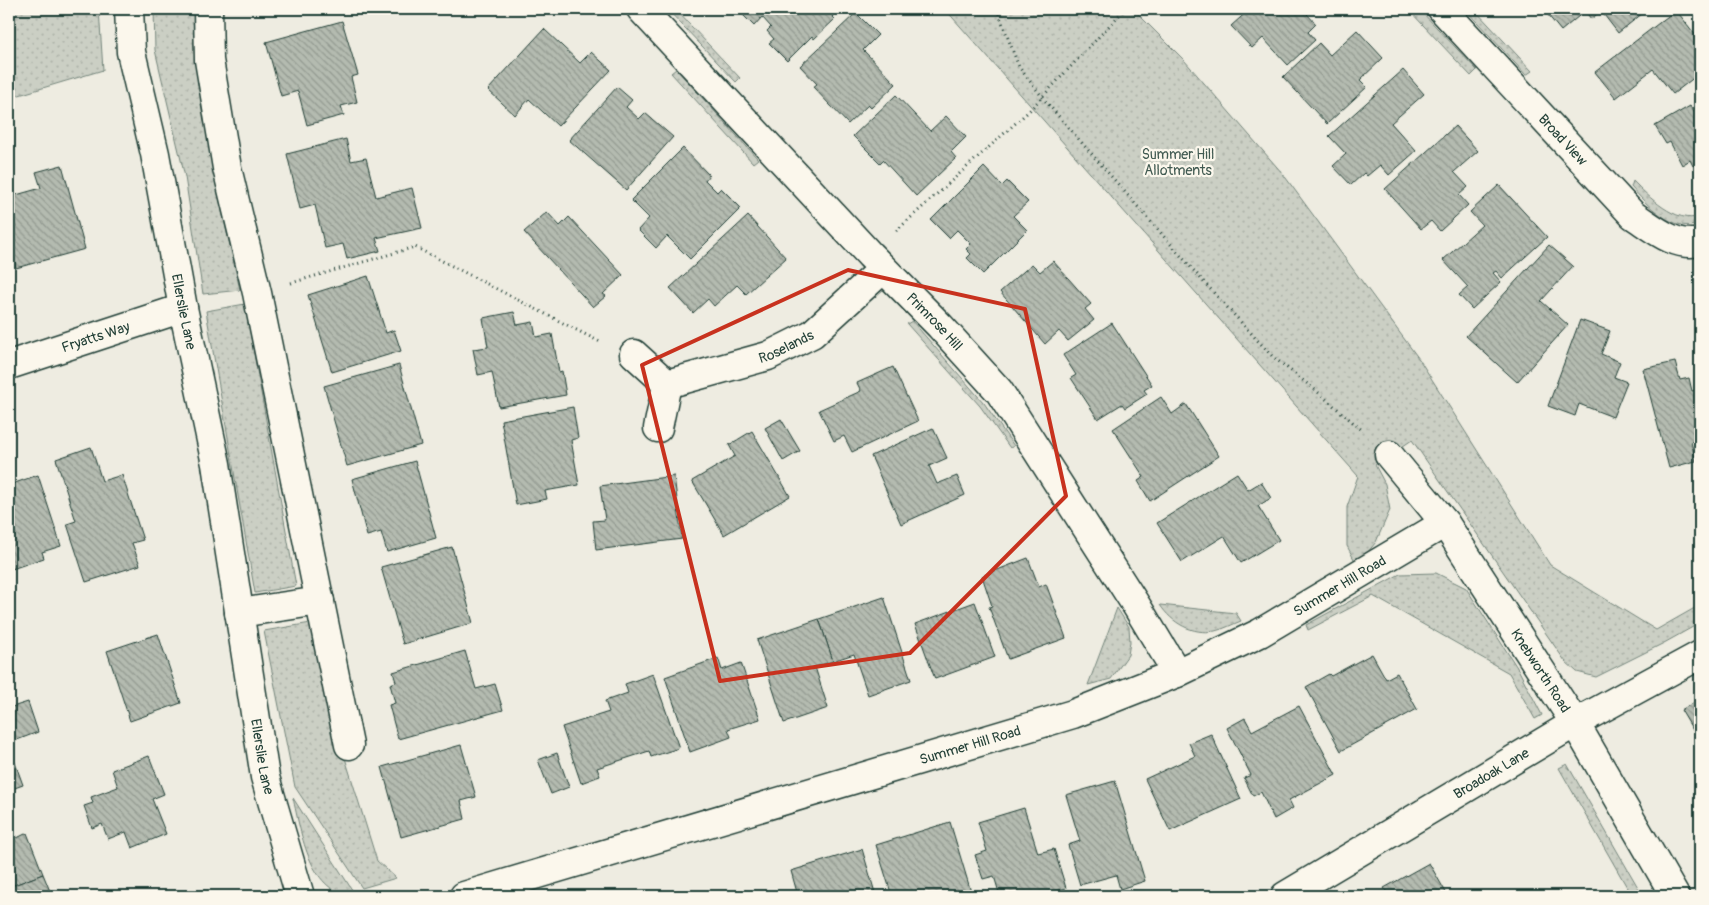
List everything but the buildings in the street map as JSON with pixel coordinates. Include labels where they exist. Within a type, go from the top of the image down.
[{"type":"street","name":"Ellerslie Lane","points":[[129,9],[131,52],[155,154],[183,308],[216,464],[265,778],[300,896]]},
{"type":"street","points":[[208,9],[209,60],[227,168],[257,293],[349,745]]},
{"type":"street","name":"Primrose Hill","points":[[641,9],[999,391],[1136,605],[1177,673]]},
{"type":"street","name":"Broad View","points":[[1442,9],[1633,215],[1671,240],[1700,242]]},
{"type":"street","name":"Roselands","points":[[666,384],[768,356],[812,334],[877,262]]},
{"type":"street","name":"Fryatts Way","points":[[9,365],[183,308]]},
{"type":"street","points":[[634,354],[666,384],[658,428]]},
{"type":"street","name":"Knebworth Road","points":[[1389,455],[1445,523],[1575,723],[1675,896]]},
{"type":"street","name":"Summer Hill Road","points":[[464,896],[1073,714],[1177,673],[1260,634],[1445,523]]},
{"type":"street","points":[[239,613],[320,601]]},
{"type":"street","name":"Broadoak Lane","points":[[1285,896],[1575,723],[1700,654]]},
{"type":"path","points":[[997,9],[1019,67],[1042,97],[1202,280],[1272,356],[1319,393],[1389,455]]},
{"type":"path","points":[[877,262],[1029,111],[1125,9]]},
{"type":"path","points":[[257,293],[415,248],[620,353],[634,354]]},
{"type":"highlighted area","points":[[848,270],[1025,309],[1066,496],[910,653],[720,681],[642,365]]},
{"type":"green space","points":[[9,9],[99,9],[103,70],[9,98]]},
{"type":"green space","points":[[154,9],[194,9],[194,44],[213,171],[240,290],[203,294],[185,177],[155,50]]},
{"type":"green space","points":[[667,9],[675,9],[740,78],[736,82]]},
{"type":"green space","name":"Summer Hill Allotments","points":[[945,9],[1133,9],[1184,60],[1283,174],[1419,359],[1550,565],[1656,630],[1700,605],[1700,623],[1596,677],[1577,672],[1565,661],[1412,440],[1375,465],[1385,484],[1390,510],[1376,542],[1367,553],[1355,561],[1347,546],[1347,507],[1358,476]]},
{"type":"green space","points":[[1408,9],[1419,9],[1477,70],[1471,76]]},
{"type":"green space","points":[[1465,9],[1474,9],[1532,71],[1526,75]]},
{"type":"green space","points":[[676,69],[758,159],[753,163],[671,73]]},
{"type":"green space","points":[[1633,181],[1654,201],[1672,213],[1691,218],[1700,216],[1700,224],[1680,225],[1661,216],[1631,187]]},
{"type":"green space","points":[[245,304],[296,586],[255,593],[206,311]]},
{"type":"green space","points":[[912,321],[984,403],[1014,446],[1010,448],[980,406],[907,324]]},
{"type":"green space","points":[[1436,573],[1466,588],[1518,669],[1542,715],[1535,719],[1509,673],[1373,596],[1308,630],[1306,625],[1400,574]]},
{"type":"green space","points":[[1160,605],[1236,613],[1241,621],[1215,631],[1198,631],[1177,622]]},
{"type":"green space","points":[[1117,608],[1129,627],[1130,642],[1128,655],[1111,679],[1088,685]]},
{"type":"green space","points":[[311,623],[341,745],[377,861],[396,878],[362,888],[295,787],[264,631]]},
{"type":"green space","points":[[1567,764],[1643,896],[1632,896],[1559,768]]},
{"type":"green space","points":[[293,798],[356,896],[340,893],[328,886],[318,874],[304,844]]}]
